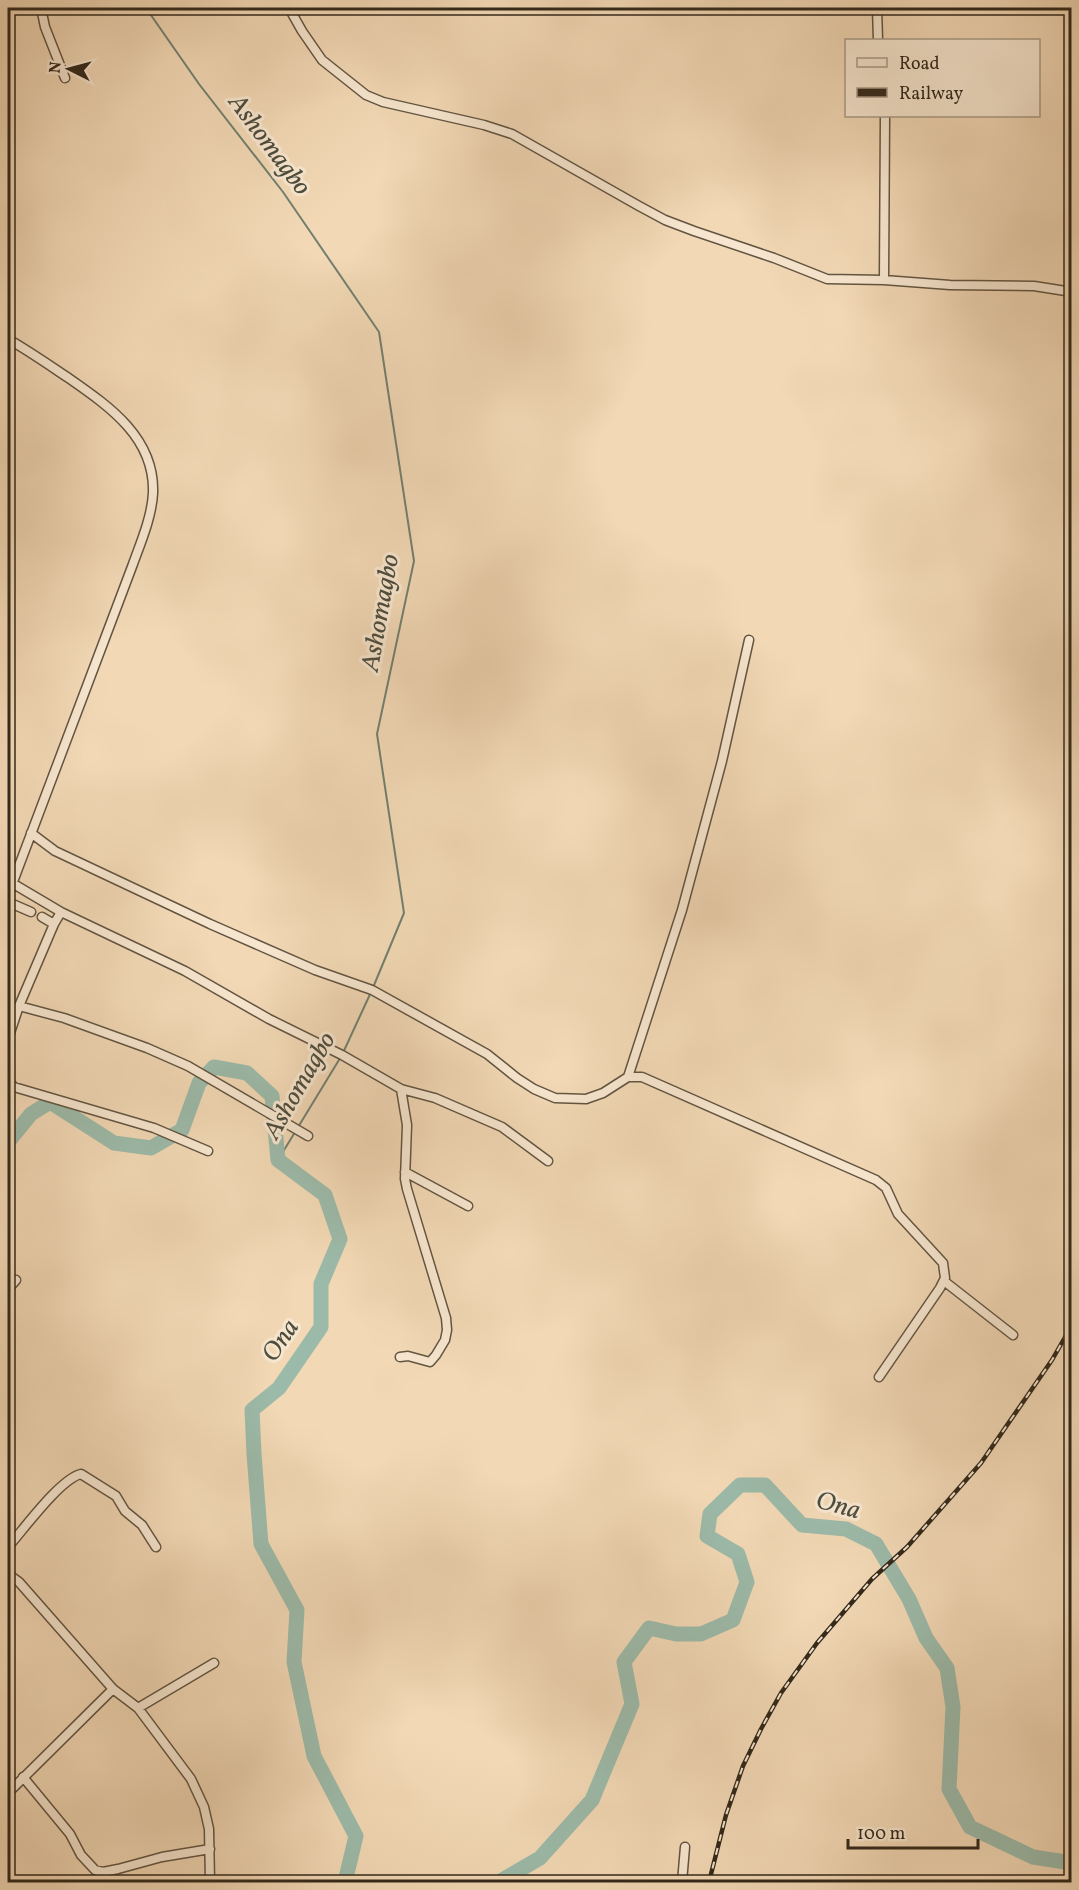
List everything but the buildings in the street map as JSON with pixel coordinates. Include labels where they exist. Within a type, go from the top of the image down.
[{"type":"street","points":[[40,8],[65,78]]},
{"type":"street","points":[[290,8],[302,31],[322,60],[366,95],[383,102],[484,125],[512,134],[665,220],[774,258],[815,275],[839,280],[1034,286],[1071,292]]},
{"type":"street","points":[[876,8],[878,39]]},
{"type":"street","points":[[884,280],[885,117]]},
{"type":"street","points":[[8,339],[91,394],[124,421],[139,440],[146,455],[153,494],[133,564],[8,895]]},
{"type":"street","points":[[628,1077],[682,910],[722,761],[749,640]]},
{"type":"street","points":[[31,833],[63,855],[187,914],[305,966],[372,990],[487,1054],[517,1078],[534,1089],[555,1098],[586,1099],[603,1094],[628,1077],[642,1077],[876,1180],[886,1188],[898,1214],[943,1263],[946,1274],[944,1281],[915,1326],[879,1377]]},
{"type":"street","points":[[12,883],[61,912],[186,971],[269,1019],[342,1055],[401,1089],[435,1098],[502,1127],[548,1161]]},
{"type":"street","points":[[8,902],[31,912]]},
{"type":"street","points":[[8,1039],[54,924],[61,912]]},
{"type":"street","points":[[42,917],[54,924]]},
{"type":"street","points":[[20,1006],[64,1018],[147,1048],[188,1066],[308,1136]]},
{"type":"street","points":[[8,1081],[14,1087],[154,1128],[208,1151]]},
{"type":"street","points":[[400,1358],[408,1356],[430,1362],[441,1348],[447,1330],[443,1305],[407,1189],[405,1172],[407,1125],[401,1089]]},
{"type":"street","points":[[405,1172],[468,1206]]},
{"type":"street","points":[[8,1289],[15,1280]]},
{"type":"street","points":[[944,1281],[1013,1335]]},
{"type":"street","points":[[8,1546],[51,1497],[74,1476],[81,1474],[116,1496],[125,1511],[142,1525],[156,1546]]},
{"type":"street","points":[[8,1574],[20,1582],[114,1689],[138,1708],[198,1791],[204,1807],[210,1849],[210,1882]]},
{"type":"street","points":[[138,1708],[214,1663]]},
{"type":"street","points":[[8,1793],[114,1689]]},
{"type":"street","points":[[23,1777],[70,1834],[81,1855],[95,1870],[111,1871],[162,1857],[210,1849]]},
{"type":"street","points":[[682,1882],[685,1847]]},
{"type":"waterway","name":"Ashomagbo","points":[[146,8],[199,84],[283,192],[379,332],[414,561],[377,734],[404,913],[342,1055],[278,1160]]},
{"type":"waterway","points":[[1068,8],[1072,48]]},
{"type":"waterway","points":[[1072,300],[1067,373],[1072,381]]},
{"type":"waterway","name":"Ona","points":[[8,1142],[31,1114],[50,1102],[114,1143],[151,1148],[182,1130],[199,1083],[214,1067],[247,1073],[272,1096],[278,1160],[325,1195],[340,1239],[321,1284],[321,1327],[279,1388],[252,1410],[261,1544],[297,1610],[294,1662],[314,1756],[356,1836],[345,1882]]},
{"type":"waterway","name":"Ona","points":[[499,1882],[540,1858],[592,1800],[632,1704],[624,1662],[649,1628],[676,1634],[701,1634],[733,1620],[747,1582],[738,1554],[707,1536],[710,1514],[740,1485],[765,1485],[802,1525],[846,1529],[876,1544],[909,1599],[926,1638],[947,1668],[953,1707],[949,1789],[970,1827],[1033,1857],[1072,1863]]},
{"type":"railway","points":[[709,1882],[726,1815],[743,1766],[781,1693],[817,1643],[872,1579],[907,1547],[981,1463],[1052,1360],[1072,1325]]}]
